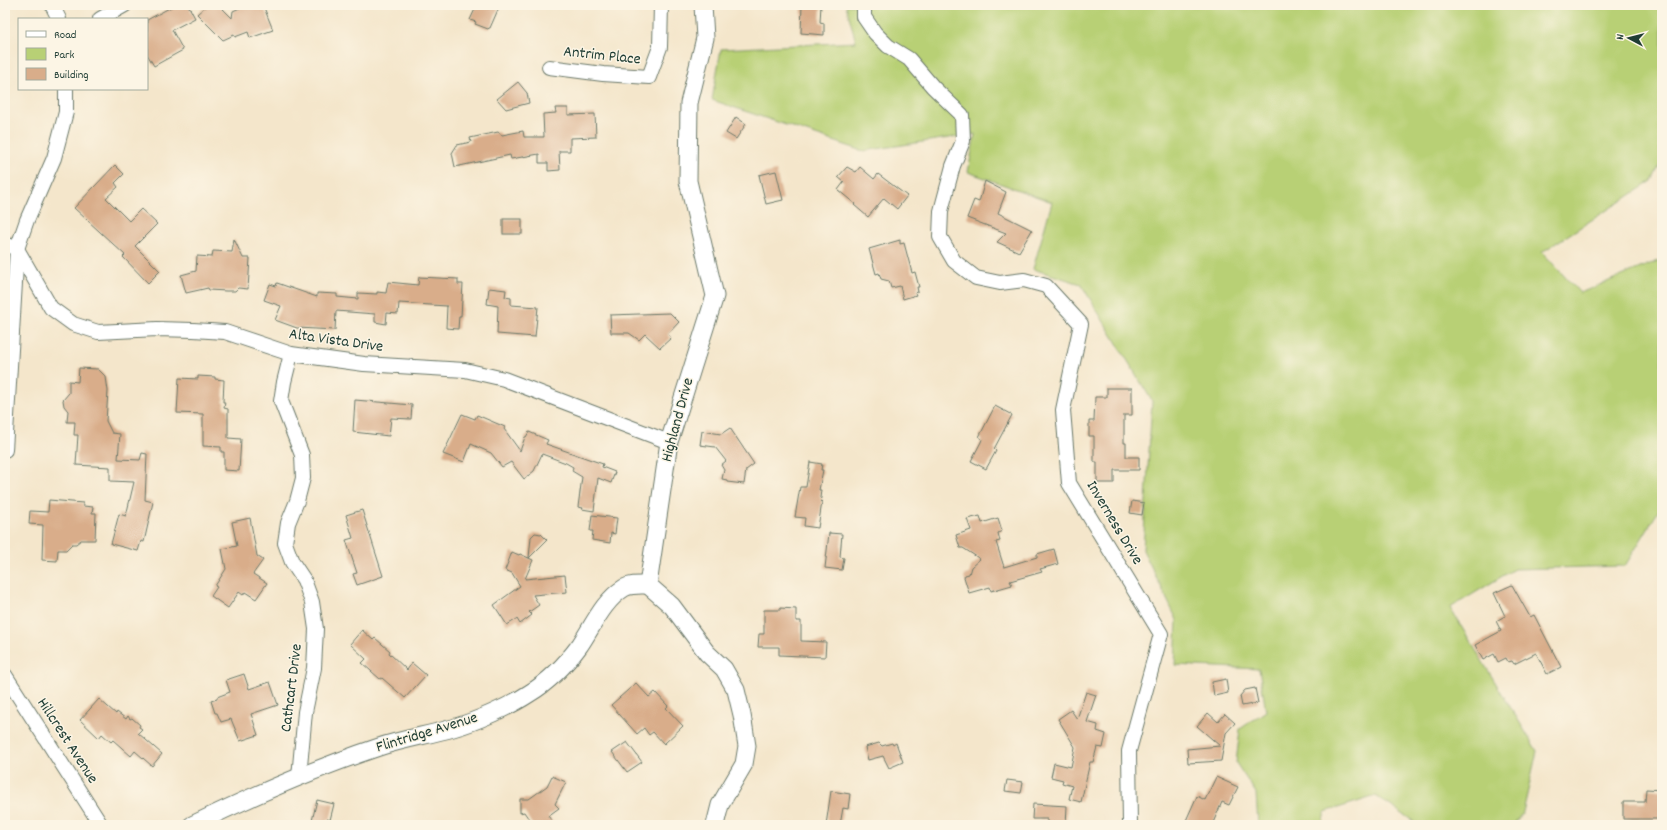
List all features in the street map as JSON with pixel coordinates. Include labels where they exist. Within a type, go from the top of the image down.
[{"type":"street","points":[[52,5],[58,18]]},
{"type":"street","points":[[102,18],[125,5]]},
{"type":"street","name":"Antrim Place","points":[[549,67],[603,74],[649,77],[660,47],[661,5]]},
{"type":"street","name":"Highland Drive","points":[[648,585],[669,442],[715,296],[688,181],[689,103],[705,38],[703,5]]},
{"type":"street","name":"Inverness Drive","points":[[864,5],[864,17],[875,34],[888,46],[909,59],[933,87],[962,115],[963,141],[953,166],[940,218],[940,237],[954,261],[976,278],[1000,283],[1024,280],[1046,286],[1080,324],[1064,410],[1069,482],[1161,634],[1129,751],[1130,825]]},
{"type":"street","points":[[5,450],[11,246],[27,220],[54,158],[66,112],[66,90]]},
{"type":"street","name":"Alta Vista Drive","points":[[11,246],[51,308],[73,324],[98,332],[157,329],[225,332],[291,354],[364,364],[465,370],[504,379],[669,442]]},
{"type":"street","name":"Cathcart Drive","points":[[291,354],[281,401],[302,455],[303,478],[297,501],[288,523],[285,543],[292,562],[304,580],[312,602],[316,629],[314,668],[305,712],[299,777]]},
{"type":"street","name":"Flintridge Avenue","points":[[192,825],[299,777],[379,747],[452,728],[487,715],[530,694],[558,672],[580,645],[596,618],[611,599],[625,588],[634,585],[648,585]]},
{"type":"street","points":[[648,585],[672,606],[707,653],[724,669],[736,690],[747,746],[744,764],[720,805],[715,825]]},
{"type":"street","name":"Hillcrest Avenue","points":[[5,676],[101,825]]},
{"type":"green space","points":[[846,5],[1662,5],[1662,160],[1652,181],[1542,252],[1580,293],[1662,259],[1662,505],[1625,566],[1514,569],[1450,608],[1537,751],[1523,812],[1513,825],[1419,825],[1376,796],[1325,812],[1322,825],[1258,825],[1256,793],[1236,763],[1240,729],[1266,711],[1259,669],[1175,665],[1177,620],[1143,550],[1152,401],[1081,284],[1033,269],[1052,202],[968,172],[975,134],[863,151],[712,100],[721,49],[856,42]]},
{"type":"building","points":[[175,5],[188,5],[195,18],[172,30],[183,50],[154,66],[148,56],[148,19]]},
{"type":"building","points":[[207,5],[219,5],[232,18],[233,11],[246,5],[263,5],[273,30],[250,38],[248,32],[235,37],[234,35],[223,40],[197,14]]},
{"type":"building","points":[[477,5],[500,5],[490,28],[488,29],[475,24],[476,22],[470,20]]},
{"type":"building","points":[[802,5],[821,5],[820,22],[824,23],[824,35],[801,33]]},
{"type":"building","points":[[518,82],[527,93],[529,103],[506,109],[497,99]]},
{"type":"building","points":[[555,108],[568,108],[568,115],[595,114],[596,137],[570,138],[570,151],[559,151],[560,170],[548,171],[548,163],[539,163],[539,154],[511,159],[510,155],[455,167],[452,153],[457,145],[471,142],[470,138],[498,132],[502,135],[523,131],[524,137],[544,137],[543,114],[556,113]]},
{"type":"building","points":[[736,117],[746,124],[736,139],[726,133]]},
{"type":"building","points":[[115,165],[124,174],[115,183],[118,187],[106,198],[129,221],[141,209],[157,224],[135,246],[160,271],[148,283],[123,257],[125,255],[74,208]]},
{"type":"building","points":[[847,167],[856,172],[860,167],[874,179],[878,174],[907,196],[897,209],[884,198],[868,217],[838,190],[844,182],[838,177]]},
{"type":"building","points":[[776,171],[783,200],[766,204],[759,175]]},
{"type":"building","points":[[985,181],[1006,192],[998,213],[1032,230],[1019,252],[997,242],[1006,233],[967,218],[974,200],[979,202]]},
{"type":"building","points":[[503,219],[522,219],[522,234],[503,234]]},
{"type":"building","points":[[234,239],[243,258],[250,258],[248,289],[238,288],[235,291],[226,291],[209,290],[208,288],[186,293],[181,275],[196,271],[197,256],[212,257],[213,251],[232,252]]},
{"type":"building","points":[[900,240],[900,244],[904,243],[912,273],[915,272],[919,287],[917,287],[918,292],[915,293],[916,295],[903,299],[900,286],[891,288],[889,281],[881,279],[879,273],[876,274],[869,249]]},
{"type":"building","points":[[419,277],[458,279],[458,284],[463,284],[461,316],[459,316],[458,329],[446,328],[447,306],[399,303],[398,314],[387,313],[386,324],[375,322],[375,314],[336,311],[335,330],[297,328],[275,320],[281,306],[264,300],[270,284],[276,286],[277,283],[317,297],[317,293],[337,294],[337,297],[358,299],[358,293],[386,293],[388,282],[418,285]]},
{"type":"building","points":[[489,288],[506,290],[505,297],[511,298],[511,305],[538,307],[535,337],[497,334],[498,306],[487,304]]},
{"type":"building","points":[[670,313],[679,322],[668,334],[671,338],[660,348],[645,334],[639,340],[629,333],[611,333],[610,315]]},
{"type":"building","points":[[79,368],[98,369],[106,377],[108,391],[106,421],[112,433],[120,434],[118,459],[140,460],[142,453],[147,454],[145,500],[153,502],[144,542],[141,541],[138,551],[111,544],[119,514],[126,516],[134,482],[110,481],[110,467],[76,465],[78,435],[74,435],[75,422],[67,422],[68,411],[64,406],[63,400],[69,393],[69,381],[78,382]]},
{"type":"building","points":[[198,376],[215,377],[215,379],[224,380],[223,402],[225,402],[224,408],[228,409],[228,438],[241,439],[239,471],[224,470],[224,452],[221,452],[221,447],[203,446],[203,414],[177,413],[179,378],[198,379]]},
{"type":"building","points":[[1107,388],[1132,388],[1132,415],[1124,415],[1124,443],[1126,443],[1126,457],[1139,457],[1139,470],[1114,470],[1114,483],[1097,483],[1097,462],[1094,462],[1094,436],[1089,436],[1089,421],[1094,421],[1095,397],[1107,397]]},
{"type":"building","points":[[355,400],[412,405],[411,419],[391,418],[389,436],[353,432]]},
{"type":"building","points":[[995,406],[1012,415],[994,449],[996,451],[986,469],[971,461],[982,439],[979,437]]},
{"type":"building","points":[[462,414],[475,419],[477,415],[505,427],[504,429],[520,451],[525,437],[529,432],[548,440],[546,444],[603,464],[602,467],[615,472],[611,483],[598,478],[594,511],[582,509],[583,508],[578,507],[582,477],[572,471],[573,467],[566,463],[542,454],[534,471],[524,479],[511,462],[502,467],[491,453],[471,444],[464,462],[443,454]]},
{"type":"building","points":[[730,428],[754,464],[746,470],[744,484],[727,482],[727,480],[722,479],[724,470],[721,465],[726,461],[715,447],[700,445],[702,431],[721,434]]},
{"type":"building","points":[[810,462],[822,464],[821,470],[823,470],[819,490],[821,490],[820,498],[822,498],[822,502],[818,528],[804,526],[805,518],[795,517],[800,487],[806,487]]},
{"type":"building","points":[[49,500],[83,503],[83,506],[93,507],[92,513],[96,513],[95,540],[81,540],[76,544],[72,544],[66,550],[58,550],[57,561],[42,560],[43,525],[29,524],[30,511],[48,512]]},
{"type":"building","points":[[1132,501],[1144,503],[1142,515],[1130,513]]},
{"type":"building","points":[[362,510],[383,576],[357,585],[353,574],[357,573],[346,540],[353,538],[346,515]]},
{"type":"building","points":[[592,515],[617,518],[615,534],[611,533],[610,543],[592,540],[593,531],[590,531]]},
{"type":"building","points":[[980,516],[982,523],[998,518],[1002,531],[998,533],[1000,541],[996,542],[1004,567],[1037,557],[1037,554],[1054,549],[1058,564],[1040,569],[1042,572],[1010,581],[1012,585],[991,591],[990,587],[969,593],[964,577],[965,575],[969,574],[971,567],[980,559],[963,548],[960,548],[956,535],[971,530],[967,519]]},
{"type":"building","points":[[250,518],[257,556],[263,560],[253,574],[267,583],[256,599],[245,592],[243,595],[239,592],[228,608],[211,596],[217,587],[215,586],[226,569],[222,549],[237,546],[232,522]]},
{"type":"building","points":[[535,533],[541,534],[547,540],[529,558],[531,537]]},
{"type":"building","points":[[829,533],[842,534],[840,557],[844,558],[842,570],[825,568]]},
{"type":"building","points":[[512,552],[533,560],[525,579],[565,575],[567,592],[533,595],[539,605],[529,612],[532,615],[520,624],[517,619],[507,625],[494,605],[520,586],[512,573],[505,570]]},
{"type":"building","points":[[1512,585],[1530,617],[1534,615],[1561,667],[1547,674],[1536,653],[1514,664],[1512,661],[1508,662],[1506,658],[1498,662],[1494,654],[1483,660],[1475,645],[1501,631],[1496,621],[1505,616],[1494,593]]},
{"type":"building","points":[[780,608],[796,609],[796,621],[801,621],[801,641],[826,642],[825,657],[779,655],[779,647],[758,647],[759,634],[764,634],[764,610],[780,610]]},
{"type":"building","points":[[362,630],[373,640],[375,638],[390,651],[389,653],[407,670],[412,663],[426,675],[405,698],[362,663],[366,659],[350,644]]},
{"type":"building","points":[[244,674],[249,689],[270,682],[278,705],[251,714],[258,735],[240,741],[231,719],[221,722],[217,713],[215,713],[211,701],[230,692],[226,680]]},
{"type":"building","points":[[1226,679],[1228,693],[1214,696],[1212,682]]},
{"type":"building","points":[[636,683],[649,697],[655,692],[668,706],[666,708],[683,726],[664,744],[653,732],[649,735],[644,728],[637,734],[611,705]]},
{"type":"building","points":[[1255,688],[1258,703],[1242,706],[1240,696],[1245,690]]},
{"type":"building","points":[[1086,692],[1096,695],[1087,722],[1098,725],[1097,731],[1106,734],[1103,748],[1097,747],[1093,762],[1090,762],[1081,802],[1069,799],[1072,786],[1062,783],[1063,780],[1051,777],[1054,763],[1071,767],[1075,747],[1058,719],[1071,710],[1077,719]]},
{"type":"building","points":[[99,699],[116,714],[117,712],[126,719],[128,716],[140,725],[139,727],[142,729],[138,733],[162,754],[152,766],[135,751],[131,756],[113,740],[111,742],[102,734],[99,738],[80,720]]},
{"type":"building","points":[[1208,713],[1218,722],[1225,714],[1235,723],[1226,733],[1221,761],[1188,763],[1187,749],[1220,746],[1197,726]]},
{"type":"building","points":[[627,742],[642,762],[627,772],[612,752]]},
{"type":"building","points":[[879,743],[882,746],[892,743],[893,745],[896,743],[903,762],[889,768],[883,756],[868,760],[865,747]]},
{"type":"building","points":[[552,776],[566,782],[555,804],[559,808],[548,816],[555,825],[533,825],[524,812],[520,813],[520,799],[529,799],[547,786]]},
{"type":"building","points":[[1216,777],[1238,787],[1229,805],[1222,802],[1212,825],[1184,825],[1197,796],[1205,800]]},
{"type":"building","points":[[1007,780],[1023,782],[1021,793],[1005,791]]},
{"type":"building","points":[[1646,789],[1662,790],[1662,819],[1623,819],[1623,802],[1645,802]]},
{"type":"building","points":[[831,791],[850,794],[848,809],[843,808],[840,825],[826,825]]},
{"type":"building","points":[[317,800],[334,804],[330,820],[327,819],[325,825],[311,825]]},
{"type":"building","points":[[1033,804],[1067,806],[1066,825],[1047,825],[1047,819],[1032,819]]}]
